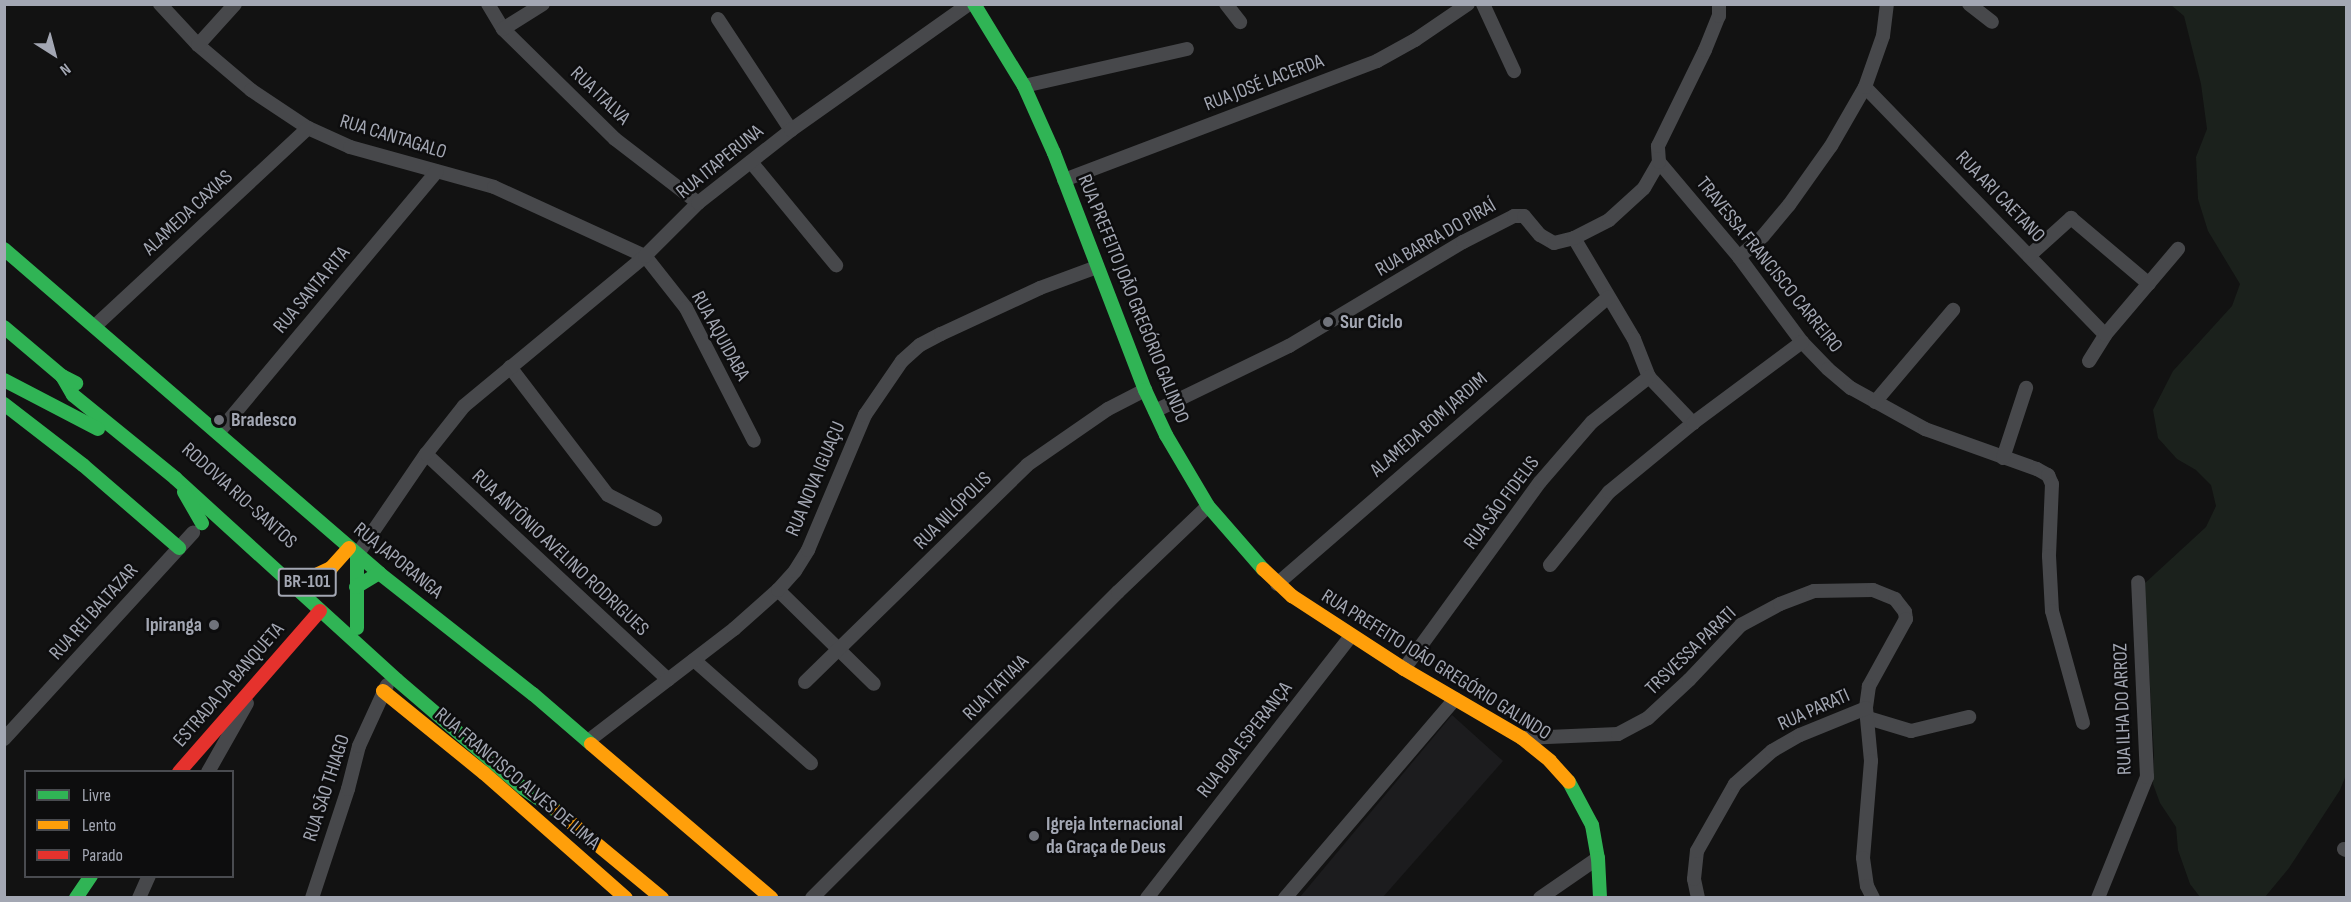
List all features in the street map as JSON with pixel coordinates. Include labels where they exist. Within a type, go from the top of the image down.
[{"type":"main road","name":"RUA PREFEITO JOÃO GREGÓRIO GALINDO","points":[[974,4],[1024,86],[1064,180],[1145,390],[1208,506],[1277,584],[1351,636],[1522,738],[1572,785],[1592,825],[1598,858],[1600,897]]},
{"type":"main road","name":"RUA JAPORANGA","points":[[4,249],[379,573],[588,741],[771,897]]},
{"type":"main road","name":"RODOVIA RIO-SANTOS","points":[[4,327],[62,376],[85,387],[305,580],[397,680],[523,788],[542,799],[662,897]]},
{"type":"main road","name":"RODOVIA RIO-SANTOS","points":[[62,376],[73,395],[213,511],[320,611],[353,632],[530,778],[542,799]]},
{"type":"main road","points":[[4,380],[144,453]]},
{"type":"main road","points":[[4,404],[83,465],[179,548]]},
{"type":"main road","points":[[175,478],[197,528]]},
{"type":"main road","name":"RUA REI BALTAZAR","points":[[197,528],[213,511]]},
{"type":"main road","points":[[305,580],[331,568],[353,551]]},
{"type":"main road","points":[[353,551],[356,587],[353,632]]},
{"type":"main road","points":[[356,587],[379,573]]},
{"type":"main road","name":"ESTRADA DA BANQUETA","points":[[180,770],[320,611]]},
{"type":"main road","name":"RUA FRANCISCO ALVES DE LIMA","points":[[353,632],[382,691],[484,772],[626,897]]},
{"type":"main road","points":[[76,897],[90,878]]},
{"type":"street","name":"RUA CANTAGALO","points":[[160,4],[198,45],[250,90],[308,128],[350,147],[494,187],[645,256]]},
{"type":"street","points":[[198,45],[235,4]]},
{"type":"street","name":"RUA ITALVA","points":[[488,4],[503,29],[615,139],[698,203]]},
{"type":"street","points":[[503,29],[543,4]]},
{"type":"street","name":"RUA ITAPERUNA","points":[[353,551],[464,406],[645,256],[698,203],[791,130],[969,4]]},
{"type":"street","points":[[1226,4],[1240,22]]},
{"type":"street","name":"RUA JOSÉ LACERDA","points":[[1064,180],[1377,61],[1415,40],[1468,4]]},
{"type":"street","points":[[1483,4],[1515,70]]},
{"type":"street","name":"RUA BARRA DO PIRAÍ","points":[[1155,411],[1289,346],[1463,242],[1514,216],[1524,216],[1540,235],[1554,243],[1574,238],[1609,220],[1644,188],[1659,162],[1658,146],[1705,51],[1719,16],[1719,4]]},
{"type":"street","points":[[1739,257],[1763,236],[1789,205],[1831,146],[1865,87],[1883,36],[1887,4]]},
{"type":"street","points":[[1969,4],[1992,22]]},
{"type":"street","points":[[718,19],[791,130]]},
{"type":"street","points":[[1024,86],[1187,48]]},
{"type":"street","name":"RUA ARI CAETANO","points":[[1865,87],[2105,335]]},
{"type":"street","name":"ALAMEDA CAXIAS","points":[[95,326],[308,128]]},
{"type":"street","points":[[751,162],[836,266]]},
{"type":"street","name":"TRAVESSA FRANCISCO CARREIRO","points":[[1659,162],[1739,257],[1803,342],[1828,369],[1851,388],[1925,429],[2037,469],[2048,476],[2052,484],[2049,556],[2052,611],[2083,723]]},
{"type":"street","name":"RUA SANTA RITA","points":[[218,433],[437,171]]},
{"type":"street","points":[[2029,256],[2071,218],[2149,284]]},
{"type":"street","points":[[1574,238],[1634,339],[1649,377],[1693,423]]},
{"type":"street","points":[[2089,361],[2105,335],[2178,249]]},
{"type":"street","name":"RUA AQUIDABA","points":[[645,256],[686,308],[754,441]]},
{"type":"street","name":"RUA NOVA IGUAÇU","points":[[588,741],[668,680],[778,590],[808,550],[865,415],[902,361],[920,345],[941,334],[1040,288],[1097,267]]},
{"type":"street","name":"ALAMEDA BOM JARDIM","points":[[1277,584],[1608,297]]},
{"type":"street","points":[[1875,402],[1953,310]]},
{"type":"street","points":[[1550,565],[1609,492],[1693,423],[1803,342]]},
{"type":"street","points":[[510,368],[608,495],[655,519]]},
{"type":"street","name":"RUA SÃO FIDELIS","points":[[1404,669],[1540,482],[1592,422],[1649,377]]},
{"type":"street","points":[[2003,458],[2026,388]]},
{"type":"street","name":"RUA NILÓPOLIS","points":[[805,682],[1027,465],[1108,409],[1145,390]]},
{"type":"street","name":"RUA ANTÔNIO AVELINO RODRIGUES","points":[[426,454],[668,680]]},
{"type":"street","name":"RUA ITATIAIA","points":[[812,897],[1118,592],[1208,506]]},
{"type":"street","name":"RUA REI BALTAZAR","points":[[4,739],[197,528]]},
{"type":"street","name":"RUA ILHA DO ARROZ","points":[[2098,897],[2147,777],[2138,582]]},
{"type":"street","points":[[778,590],[874,684]]},
{"type":"street","name":"TRSVESSA PARATI","points":[[1522,738],[1618,734],[1648,718],[1689,680],[1741,625],[1780,604],[1814,591],[1873,590],[1894,599],[1905,612],[1903,629],[1869,686],[1867,713],[1871,761],[1863,858],[1867,886],[1873,897]]},
{"type":"street","name":"RUA BOA ESPERANÇA","points":[[1147,897],[1351,636]]},
{"type":"street","points":[[693,660],[811,763]]},
{"type":"street","points":[[382,691],[388,683],[397,680]]},
{"type":"street","points":[[209,770],[257,685]]},
{"type":"street","name":"RUA SÃO THIAGO","points":[[312,897],[348,789],[359,746],[382,691]]},
{"type":"street","points":[[1285,897],[1455,699]]},
{"type":"street","name":"RUA PARATI","points":[[1698,897],[1694,879],[1697,851],[1735,784],[1781,746],[1800,735],[1867,713],[1911,731],[1969,717]]},
{"type":"street","points":[[1540,897],[1598,858]]},
{"type":"street","points":[[139,897],[148,878]]},
{"type":"shaded area","points":[[2171,5],[2346,5],[2346,775],[2340,790],[2289,868],[2265,897],[2200,897],[2190,884],[2178,850],[2176,827],[2160,803],[2153,784],[2154,754],[2144,584],[2206,527],[2216,506],[2211,485],[2196,470],[2177,459],[2158,438],[2153,410],[2173,371],[2232,306],[2240,284],[2208,231],[2198,199],[2196,157],[2207,129],[2201,84],[2184,16]]},
{"type":"shaded area","points":[[1452,715],[1503,761],[1383,897],[1300,897]]},
{"type":"traffic: fast","points":[[974,4],[1024,86],[1054,153],[1145,390],[1166,435],[1208,506],[1263,569]]},
{"type":"traffic: fast","points":[[4,249],[379,573],[533,694],[591,744]]},
{"type":"traffic: fast","points":[[4,327],[62,376],[76,383]]},
{"type":"traffic: fast","points":[[62,376],[73,395],[175,478],[397,680],[523,788],[558,812]]},
{"type":"traffic: fast","points":[[4,380],[98,429]]},
{"type":"traffic: fast","points":[[4,404],[83,465],[179,548]]},
{"type":"traffic: fast","points":[[184,492],[202,523]]},
{"type":"traffic: fast","points":[[357,555],[357,628]]},
{"type":"traffic: fast","points":[[356,587],[379,573]]},
{"type":"traffic: fast","points":[[1569,782],[1592,825],[1598,858],[1600,898]]},
{"type":"traffic: fast","points":[[76,898],[90,878]]},
{"type":"traffic: slow","points":[[305,580],[331,568],[349,548]]},
{"type":"traffic: slow","points":[[1263,569],[1292,596],[1404,669],[1522,738],[1550,761],[1569,782]]},
{"type":"traffic: slow","points":[[383,691],[484,773],[626,898]]},
{"type":"traffic: slow","points":[[591,744],[771,898]]},
{"type":"traffic: slow","points":[[558,812],[662,898]]},
{"type":"traffic: jam","points":[[181,770],[320,611]]},
{"type":"place","name":"Sur Ciclo","points":[[1328,322]]},
{"type":"place","name":"Bradesco","points":[[219,420]]},
{"type":"place","name":"Ipiranga","points":[[214,625]]},
{"type":"place","name":"Igreja Internacional da Graça de Deus","points":[[1034,836]]}]
